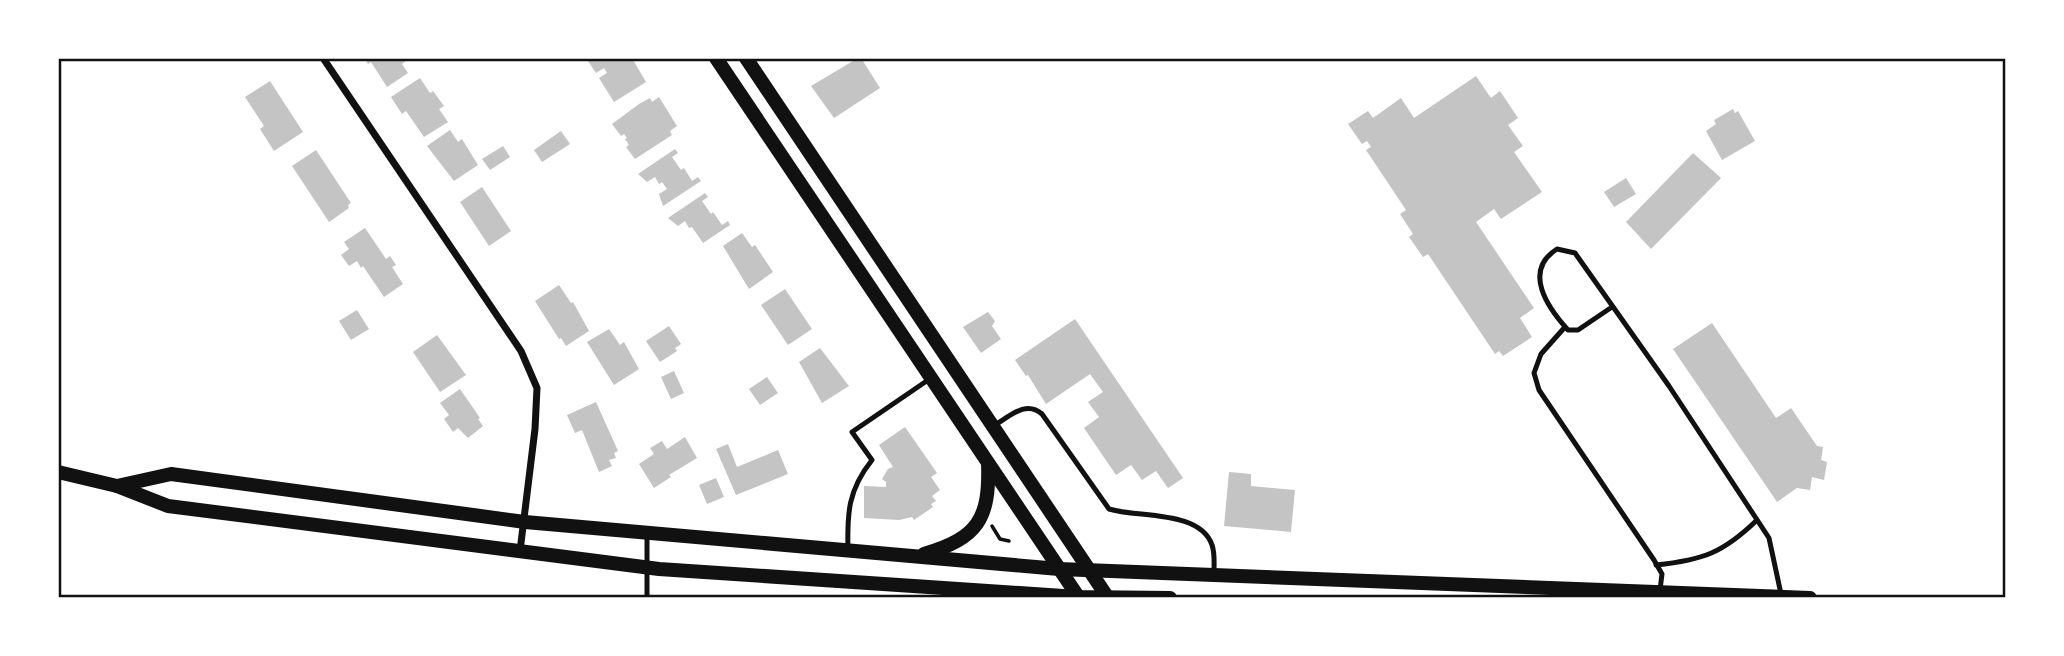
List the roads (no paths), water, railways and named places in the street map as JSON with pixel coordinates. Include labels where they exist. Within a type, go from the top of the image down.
[{"type":"main road","points":[[716,58],[1078,598]]},
{"type":"main road","points":[[746,58],[1107,597]]},
{"type":"main road","points":[[916,556],[945,548],[977,525],[985,510],[989,491],[988,463]]},
{"type":"main road","points":[[58,471],[117,486],[168,506],[648,567],[1078,598],[1170,598]]},
{"type":"main road","points":[[117,486],[171,474],[525,522],[1059,569],[1810,598]]},
{"type":"street","points":[[323,58],[521,351],[537,388],[535,429],[520,551]]},
{"type":"lane","points":[[1612,307],[1578,330],[1568,330],[1550,310],[1540,286],[1542,265],[1548,254],[1557,249],[1575,253],[1669,386],[1769,538],[1781,597]]},
{"type":"lane","points":[[1565,327],[1541,355],[1534,373],[1539,390],[1657,565],[1662,574],[1660,593]]},
{"type":"lane","points":[[848,551],[850,500],[860,475],[872,460],[852,432],[931,378]]},
{"type":"lane","points":[[993,427],[1023,408],[1036,409],[1108,509],[1187,521],[1204,531],[1214,551],[1214,575]]},
{"type":"lane","points":[[1657,565],[1711,555],[1736,541],[1757,520]]},
{"type":"lane","points":[[647,533],[647,598]]}]
